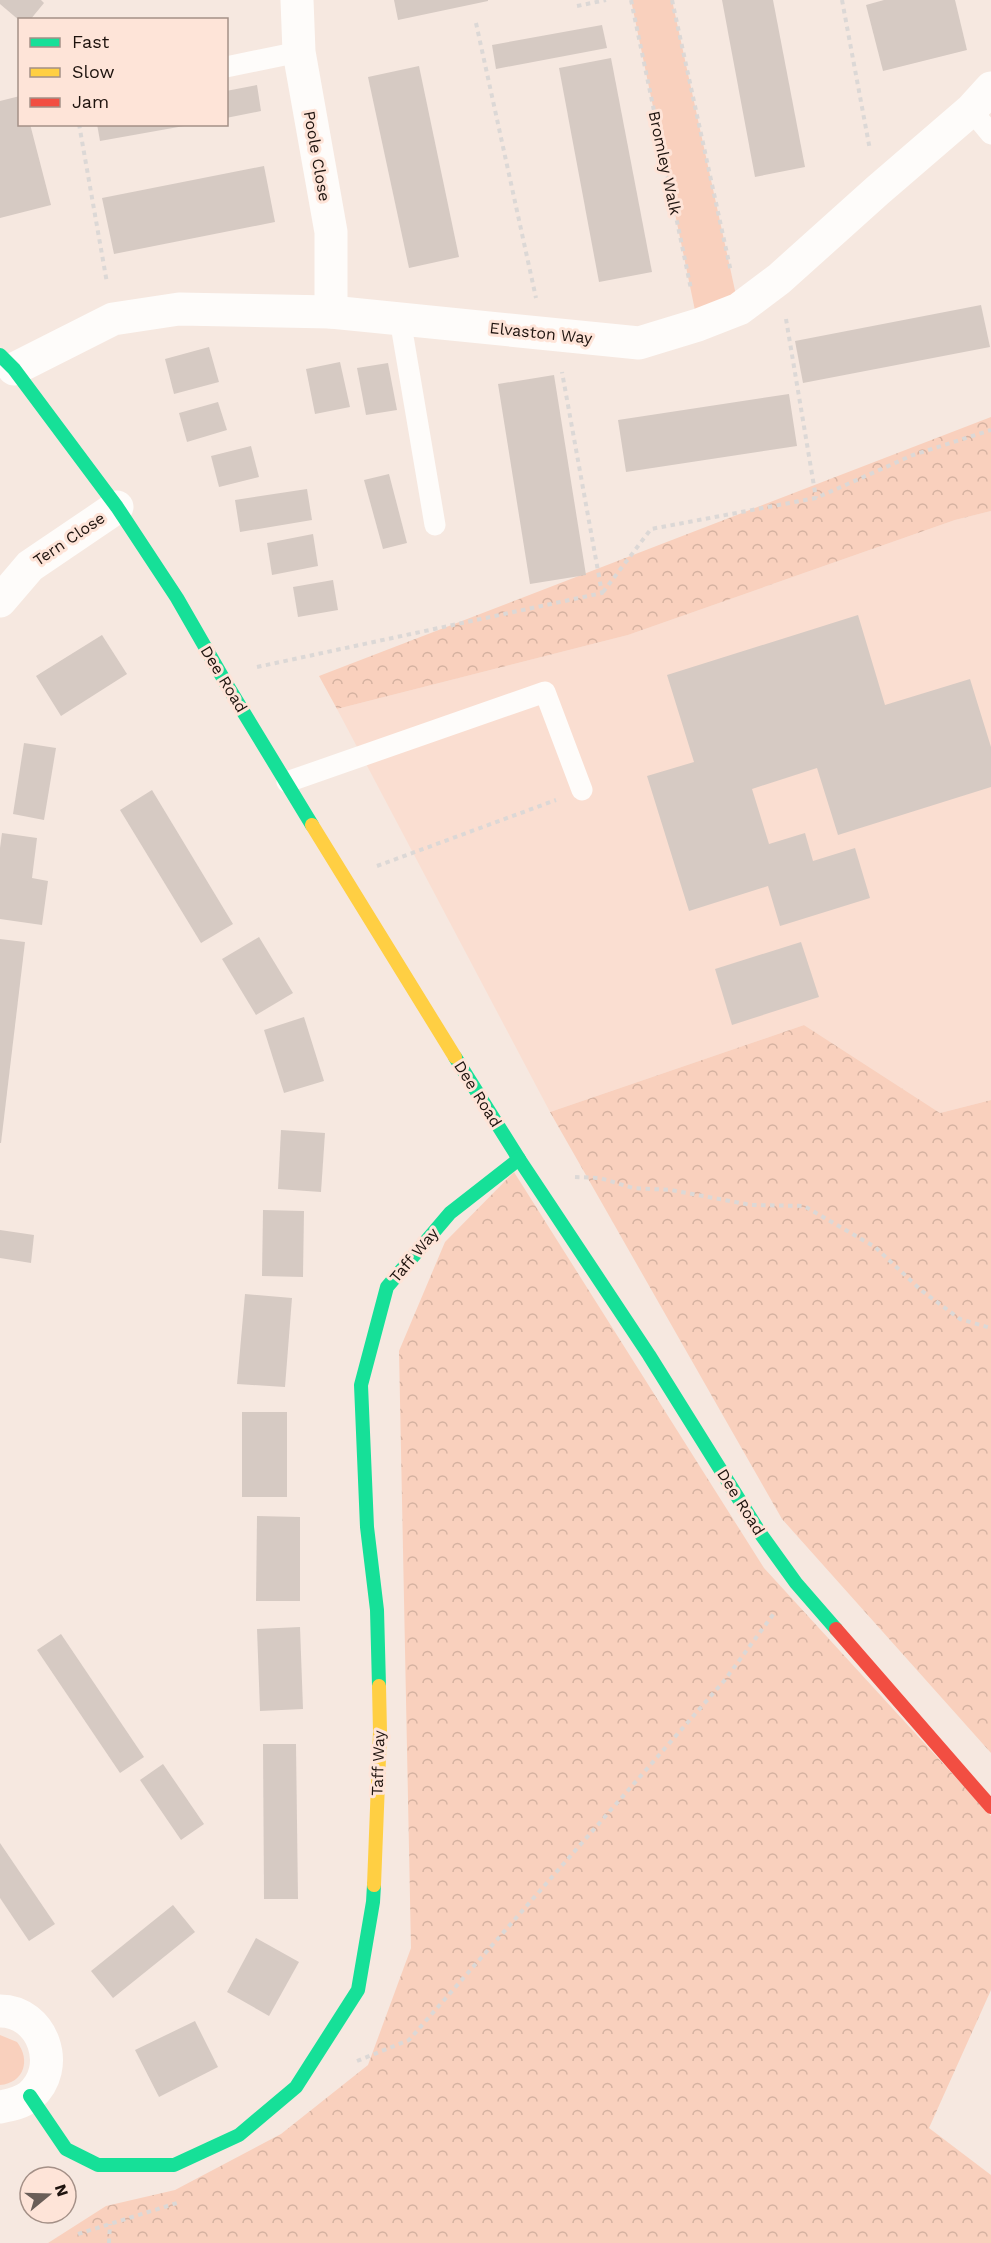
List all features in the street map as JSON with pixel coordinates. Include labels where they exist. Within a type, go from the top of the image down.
[{"type":"street","name":"Poole Close","points":[[297,0],[299,52],[331,232],[331,312]]},
{"type":"street","name":"Elvaston Way","points":[[7,362],[113,319],[178,309],[331,312],[639,343],[698,325],[739,309],[779,279],[877,191],[984,111]]},
{"type":"street","name":"Dee Road","points":[[7,362],[117,507],[177,598],[392,956],[519,1159],[649,1355],[760,1533],[796,1583],[991,1807]]},
{"type":"street","name":"Tern Close","points":[[0,602],[30,566],[117,507]]},
{"type":"street","name":"Taff Way","points":[[30,2096],[66,2149],[98,2164],[174,2165],[239,2135],[296,2086],[358,1990],[373,1902],[380,1732],[377,1610],[367,1527],[361,1386],[387,1287],[450,1213],[519,1159]]},
{"type":"street","points":[[0,2011],[20,2016],[33,2025],[42,2037],[47,2053],[46,2069],[40,2084],[30,2096],[16,2104],[0,2107]]},
{"type":"lane","points":[[228,67],[299,52]]},
{"type":"lane","points":[[400,319],[435,525]]},
{"type":"lane","points":[[287,782],[545,693],[582,790]]},
{"type":"path","points":[[577,6],[606,0]]},
{"type":"path","name":"Bromley Walk","points":[[631,0],[698,325]]},
{"type":"path","points":[[672,0],[739,309]]},
{"type":"path","points":[[842,0],[877,191]]},
{"type":"path","points":[[476,24],[550,334],[602,593]]},
{"type":"path","points":[[79,126],[113,319]]},
{"type":"path","points":[[779,279],[816,498]]},
{"type":"path","points":[[221,674],[602,593],[651,529],[816,498],[913,455],[991,430]]},
{"type":"path","points":[[345,877],[582,790]]},
{"type":"path","points":[[519,1159],[546,1175],[600,1178],[633,1188],[671,1190],[751,1205],[804,1206],[875,1247],[922,1291],[960,1319],[991,1328]]},
{"type":"path","points":[[347,2065],[409,2040],[724,1681],[796,1583]]},
{"type":"path","points":[[78,2234],[180,2202]]},
{"type":"path","points":[[109,2243],[110,2224]]},
{"type":"shaded area","points":[[991,511],[991,1100],[940,1113],[804,1025],[550,1112],[337,709],[628,635],[955,520]]},
{"type":"green space","points":[[631,0],[672,0],[739,309],[698,325]]},
{"type":"green space","points":[[991,417],[991,511],[955,520],[628,635],[337,709],[319,676]]},
{"type":"green space","points":[[804,1025],[940,1113],[991,1100],[991,1753],[782,1519],[550,1112]]},
{"type":"green space","points":[[514,1172],[764,1568],[991,1816],[991,1990],[929,2128],[991,2175],[991,2243],[48,2243],[106,2206],[175,2190],[281,2134],[368,2065],[411,1948],[399,1351],[445,1242]]},
{"type":"green space","points":[[0,2035],[17,2042],[24,2056],[24,2063],[23,2070],[15,2080],[0,2085]]},
{"type":"building","points":[[0,0],[41,0],[44,3],[32,18],[18,19],[0,4]]},
{"type":"building","points":[[394,0],[488,0],[488,1],[398,20]]},
{"type":"building","points":[[722,0],[773,0],[805,167],[755,177]]},
{"type":"building","points":[[884,0],[955,0],[967,50],[883,71],[866,5]]},
{"type":"building","points":[[602,25],[607,48],[496,69],[492,45]]},
{"type":"building","points":[[611,58],[652,272],[599,282],[559,68]]},
{"type":"building","points":[[419,66],[459,257],[409,268],[368,77]]},
{"type":"building","points":[[257,85],[261,111],[228,118],[228,91]]},
{"type":"building","points":[[18,96],[18,126],[31,126],[51,205],[0,218],[0,101]]},
{"type":"building","points":[[97,126],[184,126],[100,141]]},
{"type":"building","points":[[264,166],[275,222],[114,254],[102,198]]},
{"type":"building","points":[[981,305],[990,347],[803,383],[795,341]]},
{"type":"building","points":[[209,347],[219,382],[174,394],[165,359]]},
{"type":"building","points":[[340,362],[350,407],[315,414],[306,369]]},
{"type":"building","points":[[388,363],[397,410],[366,415],[357,368]]},
{"type":"building","points":[[554,375],[586,575],[530,584],[498,384]]},
{"type":"building","points":[[789,394],[797,446],[626,472],[618,420]]},
{"type":"building","points":[[218,402],[227,430],[187,442],[179,413]]},
{"type":"building","points":[[251,446],[259,477],[219,487],[211,456]]},
{"type":"building","points":[[389,474],[407,543],[383,549],[364,480]]},
{"type":"building","points":[[307,489],[312,520],[240,532],[235,500]]},
{"type":"building","points":[[313,534],[318,566],[272,575],[267,543]]},
{"type":"building","points":[[333,580],[338,610],[298,617],[293,587]]},
{"type":"building","points":[[858,615],[885,705],[970,679],[991,747],[991,787],[838,835],[817,768],[752,789],[769,844],[805,833],[813,861],[855,848],[870,898],[780,926],[768,886],[689,911],[647,776],[694,762],[667,675]]},
{"type":"building","points":[[102,635],[127,674],[61,716],[36,676]]},
{"type":"building","points":[[24,743],[56,748],[44,820],[13,814]]},
{"type":"building","points":[[152,790],[233,924],[201,943],[120,810]]},
{"type":"building","points":[[2,833],[37,838],[32,878],[48,881],[42,925],[0,919]]},
{"type":"building","points":[[259,937],[293,993],[256,1015],[222,959]]},
{"type":"building","points":[[0,939],[25,942],[1,1143],[0,1143]]},
{"type":"building","points":[[801,942],[819,997],[732,1025],[715,969]]},
{"type":"building","points":[[304,1017],[324,1081],[284,1093],[264,1030]]},
{"type":"building","points":[[281,1130],[325,1133],[321,1192],[278,1189]]},
{"type":"building","points":[[263,1210],[304,1211],[303,1277],[262,1276]]},
{"type":"building","points":[[0,1230],[34,1235],[31,1263],[0,1258]]},
{"type":"building","points":[[245,1294],[292,1298],[285,1387],[237,1384]]},
{"type":"building","points":[[242,1412],[287,1412],[287,1497],[242,1497]]},
{"type":"building","points":[[257,1516],[300,1517],[300,1601],[256,1601]]},
{"type":"building","points":[[300,1627],[303,1709],[260,1711],[257,1629]]},
{"type":"building","points":[[61,1634],[144,1757],[120,1773],[37,1650]]},
{"type":"building","points":[[263,1744],[296,1744],[298,1899],[264,1899]]},
{"type":"building","points":[[163,1764],[204,1824],[181,1840],[140,1780]]},
{"type":"building","points":[[0,1843],[55,1924],[29,1941],[0,1898]]},
{"type":"building","points":[[173,1905],[195,1932],[113,1998],[91,1971]]},
{"type":"building","points":[[256,1938],[299,1962],[269,2016],[227,1992]]},
{"type":"building","points":[[195,2021],[218,2067],[159,2097],[135,2050]]},
{"type":"traffic: fast","points":[[0,355],[14,369],[117,507],[177,598],[312,825]]},
{"type":"traffic: fast","points":[[455,1057],[519,1159],[649,1355],[760,1533],[796,1583],[836,1629]]},
{"type":"traffic: fast","points":[[379,1686],[377,1610],[367,1527],[361,1385],[387,1287],[450,1213],[519,1159]]},
{"type":"traffic: fast","points":[[30,2096],[66,2149],[98,2165],[174,2165],[239,2135],[296,2087],[358,1990],[374,1885]]},
{"type":"traffic: slow","points":[[312,825],[455,1057]]},
{"type":"traffic: slow","points":[[374,1885],[380,1732],[379,1686]]},
{"type":"traffic: jam","points":[[836,1629],[991,1807]]}]
